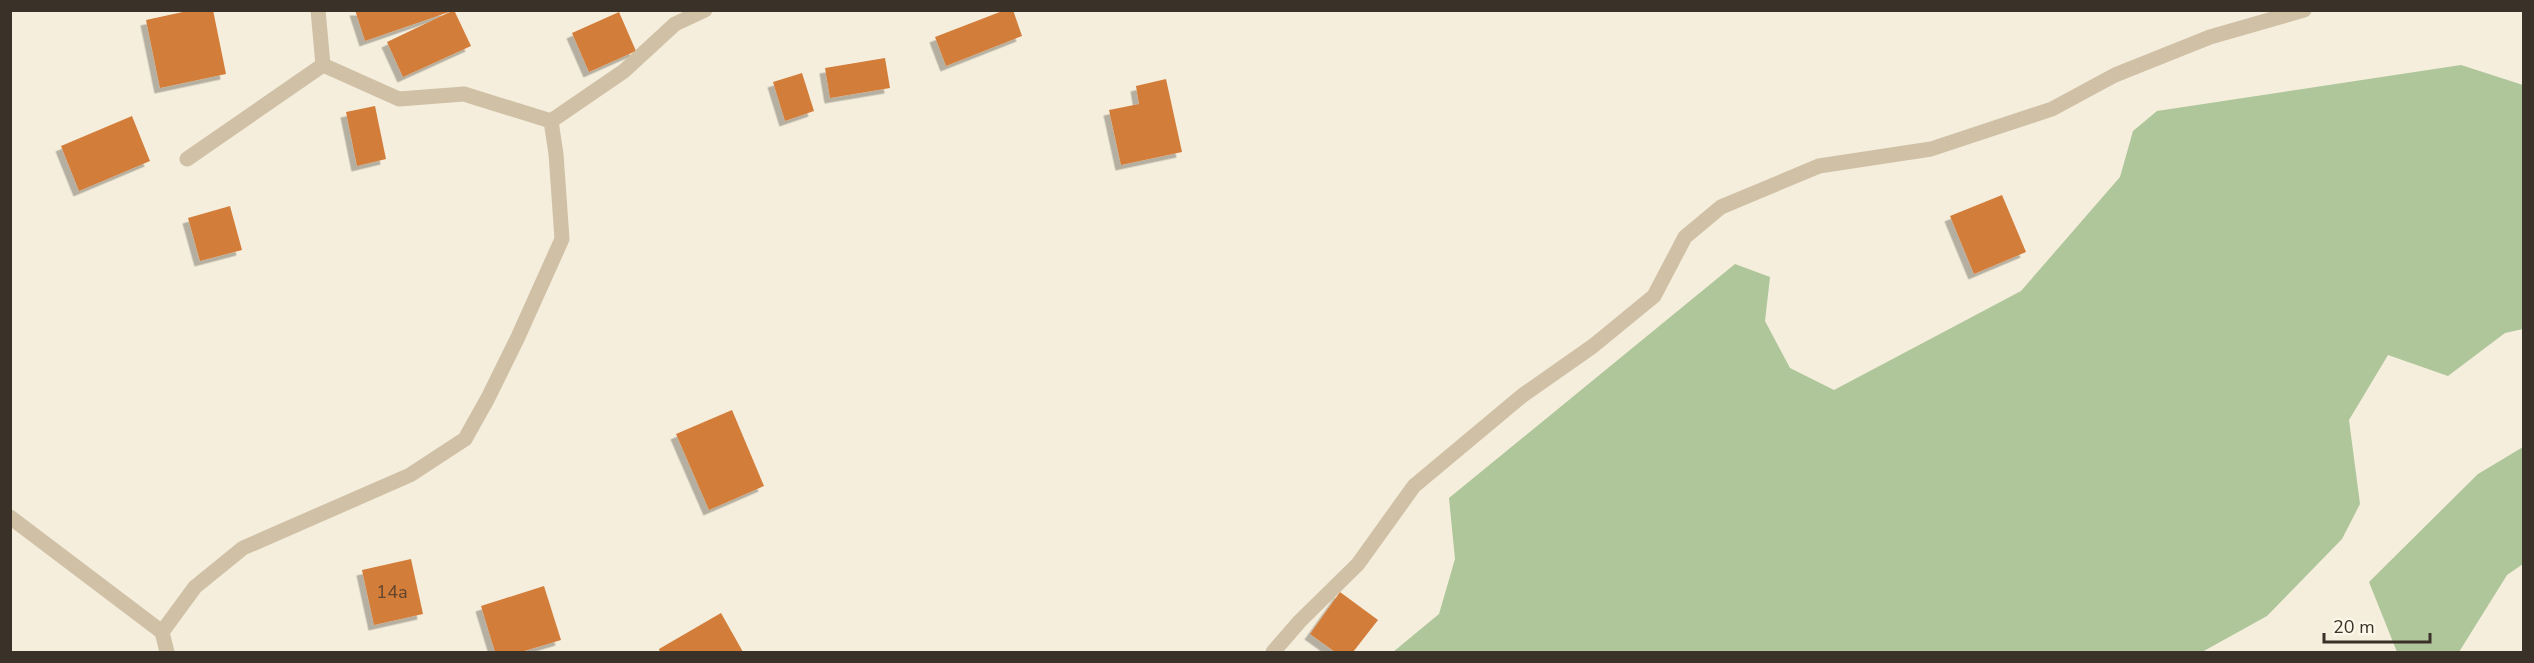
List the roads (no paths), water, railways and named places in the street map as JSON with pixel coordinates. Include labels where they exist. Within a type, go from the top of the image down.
[{"type":"street","points":[[318,10],[323,65]]},
{"type":"street","points":[[551,121],[624,71],[675,24],[705,10]]},
{"type":"street","points":[[1273,652],[1300,621],[1358,564],[1414,486],[1523,395],[1593,346],[1654,296],[1685,237],[1722,207],[1819,166],[1931,149],[2052,109],[2115,75],[2210,37],[2304,10]]},
{"type":"street","points":[[323,65],[399,99],[464,94],[551,121]]},
{"type":"street","points":[[187,159],[323,65]]},
{"type":"street","points":[[162,632],[195,587],[243,548],[410,475],[465,439],[518,337],[562,238],[556,154],[551,121]]},
{"type":"street","points":[[10,518],[162,632],[167,652]]}]
